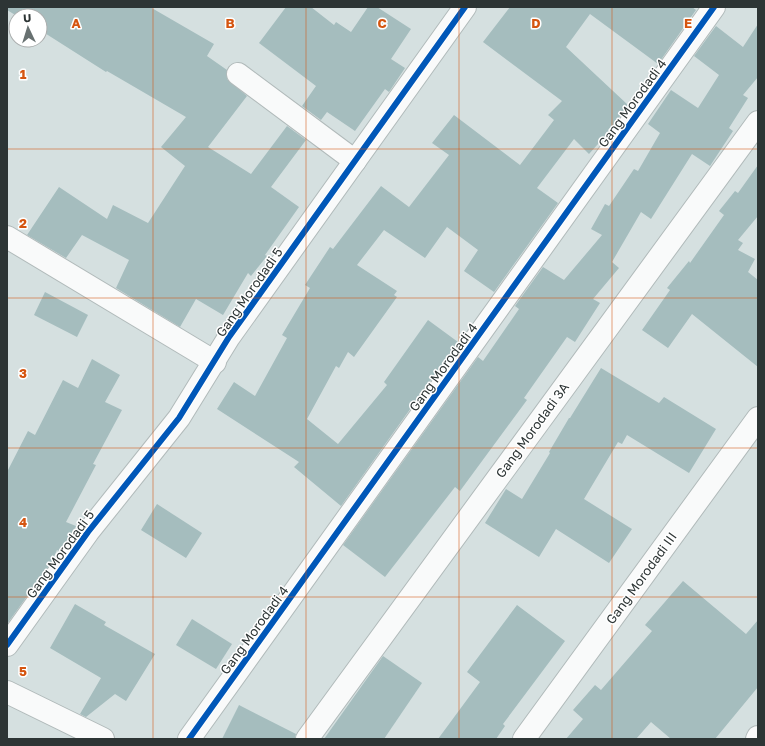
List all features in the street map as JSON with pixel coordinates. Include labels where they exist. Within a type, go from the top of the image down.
[{"type":"street","name":"Gang Morodadi 5","points":[[7,645],[88,532],[179,418],[215,362],[229,337],[465,7]]},
{"type":"street","name":"Gang Morodadi 4","points":[[189,739],[714,7]]},
{"type":"street","points":[[238,74],[355,161]]},
{"type":"street","name":"Gang Morodadi 3A","points":[[306,739],[758,122]]},
{"type":"street","points":[[7,237],[215,362]]},
{"type":"street","name":"Gang Morodadi III","points":[[524,739],[758,418]]},
{"type":"street","points":[[7,692],[103,739]]},
{"type":"building","points":[[7,7],[150,7],[214,44],[207,56],[227,70],[227,79],[247,96],[208,147],[251,174],[287,126],[306,140],[271,187],[299,207],[265,255],[267,256],[251,276],[248,273],[223,315],[196,299],[180,327],[116,288],[129,260],[82,235],[66,258],[27,235],[59,187],[107,219],[113,205],[148,223],[185,166],[161,147],[186,117],[107,71],[106,72],[48,35],[48,8],[8,8],[7,10]]},
{"type":"building","points":[[286,7],[311,7],[334,25],[336,22],[351,32],[368,7],[377,7],[411,29],[391,59],[405,68],[389,92],[385,89],[355,131],[327,112],[321,120],[302,106],[316,86],[259,43]]},
{"type":"building","points":[[510,7],[692,7],[696,10],[658,64],[590,14],[566,47],[628,105],[607,134],[589,154],[574,139],[537,188],[558,203],[494,292],[464,271],[478,250],[447,227],[425,258],[384,230],[357,265],[397,291],[394,295],[397,297],[354,357],[348,352],[339,368],[336,366],[307,419],[338,444],[387,385],[384,382],[428,320],[458,342],[341,506],[294,467],[299,462],[217,409],[234,382],[255,396],[287,338],[282,335],[310,288],[305,285],[330,247],[333,249],[381,186],[409,207],[449,155],[432,143],[454,115],[520,165],[554,120],[548,115],[562,101],[483,42]]},
{"type":"building","points":[[758,24],[758,77],[743,95],[748,98],[729,128],[733,131],[710,166],[692,154],[651,219],[641,212],[612,262],[619,268],[593,299],[600,303],[575,342],[567,337],[524,398],[527,400],[460,491],[455,487],[385,577],[343,545],[478,357],[483,361],[519,309],[515,306],[543,267],[564,280],[602,235],[591,229],[605,204],[609,206],[634,169],[638,171],[660,133],[648,124],[671,90],[698,108],[719,75],[694,56],[716,26],[743,47]]},
{"type":"building","points":[[758,165],[758,216],[738,240],[743,243],[738,250],[755,259],[748,272],[758,280],[758,367],[692,314],[668,348],[642,330],[670,290],[667,288],[689,261],[690,263],[724,215],[719,211],[735,191],[738,193]]},
{"type":"building","points":[[45,292],[88,315],[77,337],[34,315]]},
{"type":"building","points":[[92,359],[120,375],[105,402],[122,410],[93,464],[96,465],[66,522],[76,526],[74,530],[59,551],[57,550],[51,563],[7,624],[7,472],[28,431],[35,435],[63,380],[78,388]]},
{"type":"building","points":[[601,368],[659,403],[664,397],[716,429],[689,473],[627,435],[622,444],[618,442],[584,499],[632,529],[609,563],[556,529],[539,557],[485,523],[506,489],[522,499],[569,418]]},
{"type":"building","points":[[157,504],[202,533],[186,558],[141,530]]},
{"type":"building","points":[[683,581],[746,634],[758,620],[758,687],[715,739],[671,739],[651,722],[636,739],[566,739],[583,719],[573,710],[595,685],[601,690],[652,631],[645,625]]},
{"type":"building","points":[[75,604],[106,622],[104,625],[155,654],[126,701],[115,694],[86,717],[80,714],[101,678],[50,648]]},
{"type":"building","points":[[517,605],[565,641],[503,724],[505,726],[496,739],[438,739],[480,682],[467,672]]},
{"type":"building","points":[[192,619],[232,644],[216,669],[176,645]]},
{"type":"building","points":[[383,656],[422,683],[384,739],[324,739]]},
{"type":"building","points":[[239,705],[296,734],[295,739],[222,739]]},
{"type":"cycle path","points":[[7,645],[88,532],[179,418],[229,337],[465,7]]},
{"type":"cycle path","points":[[189,739],[714,7]]}]
